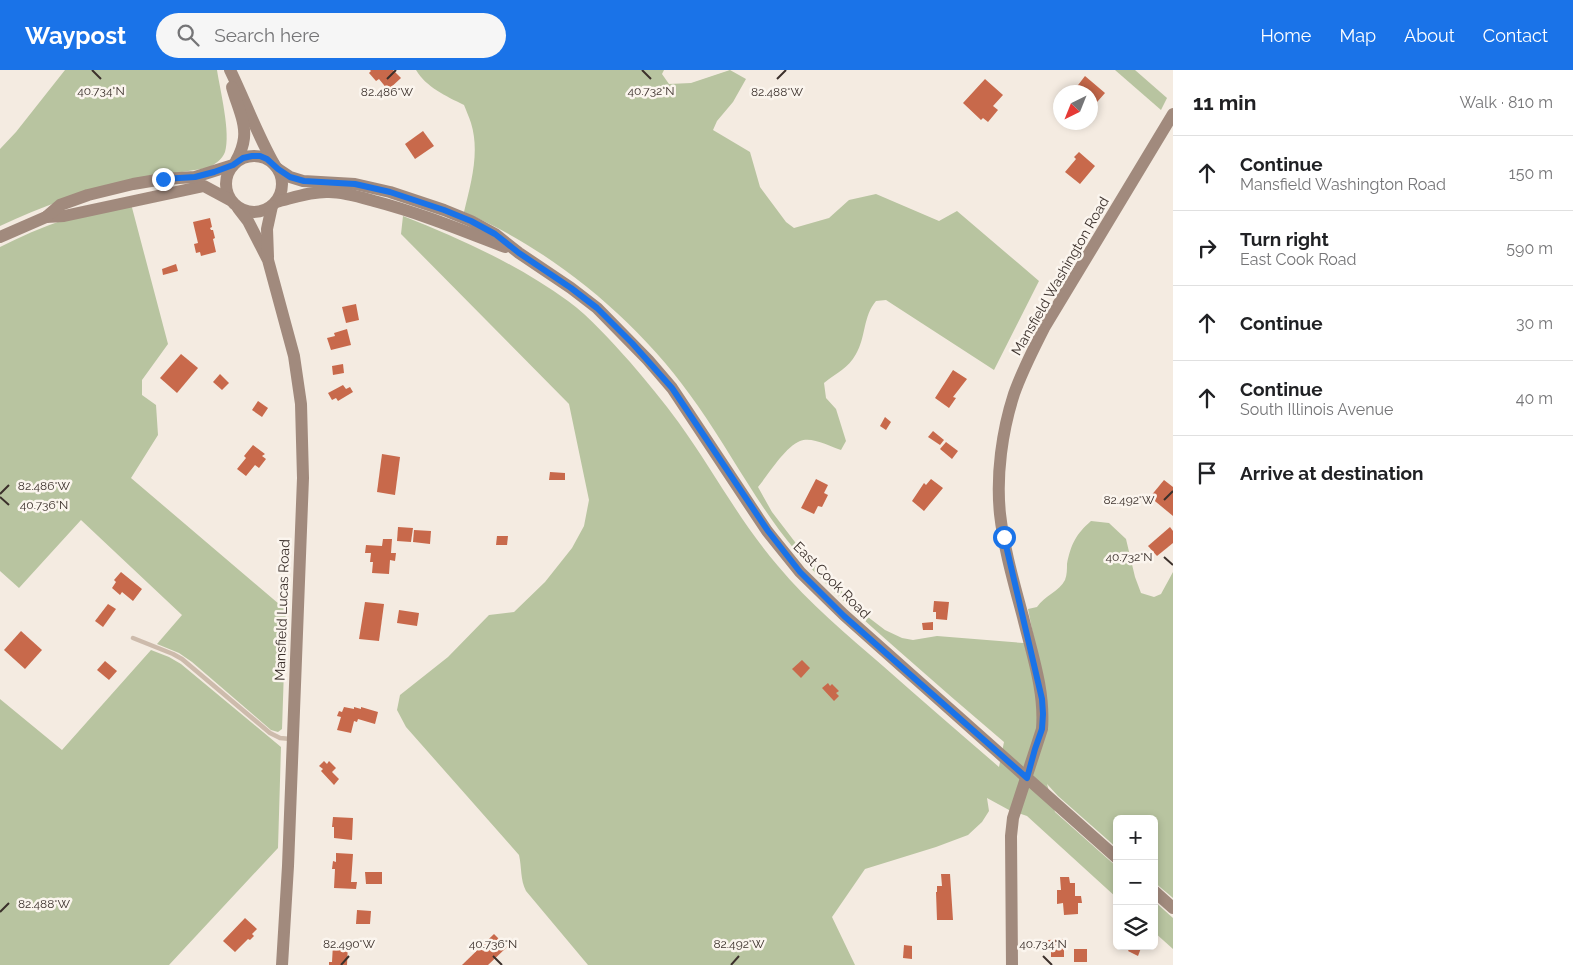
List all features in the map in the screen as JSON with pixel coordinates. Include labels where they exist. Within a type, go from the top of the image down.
[{"type":"main road","points":[[229,70],[243,124],[244,137],[242,150],[228,173],[225,182],[226,191],[234,204]]},
{"type":"main road","points":[[46,216],[64,216],[204,186],[246,212],[264,211],[274,204],[280,194],[282,177],[257,133],[248,108],[229,70]]},
{"type":"main road","name":"Mansfield Washington Road","points":[[1012,965],[1011,836],[1013,818],[1042,729],[1043,714],[1038,680],[1004,537],[1000,512],[1001,453],[1014,395],[1044,328],[1173,114]]},
{"type":"main road","points":[[0,237],[46,216],[60,205],[88,195],[133,184],[163,179],[195,177],[214,172],[243,158],[252,156],[260,156],[276,167]]},
{"type":"main road","name":"East Cook Road","points":[[276,167],[290,177],[304,181],[355,184],[419,200],[471,221],[495,234],[597,308],[648,360],[689,413],[772,537],[800,572],[874,642],[1113,854]]},
{"type":"main road","name":"East Cook Road","points":[[274,204],[311,193],[329,192],[351,195],[437,220],[519,253]]},
{"type":"main road","name":"Mansfield Lucas Road","points":[[234,204],[248,221],[268,260],[294,356],[302,424],[302,478],[288,856],[282,965]]},
{"type":"main road","name":"Mansfield Lucas Road","points":[[268,260],[267,230],[274,204]]},
{"type":"main road","points":[[1158,895],[1173,908]]},
{"type":"lane","points":[[133,638],[182,659],[270,733],[280,738],[292,739]]},
{"type":"green space","points":[[65,70],[217,70],[227,134],[224,155],[218,162],[208,168],[128,181],[95,190],[31,212],[0,226],[0,149],[16,132]]},
{"type":"green space","points":[[416,70],[664,70],[662,74],[669,84],[691,83],[730,70],[746,79],[733,102],[717,121],[713,130],[750,152],[760,187],[786,222],[794,228],[829,218],[849,200],[876,194],[939,221],[957,211],[1039,281],[994,370],[886,300],[876,301],[869,313],[862,341],[853,359],[846,367],[824,383],[826,398],[836,409],[846,441],[841,450],[815,441],[800,441],[783,455],[758,487],[772,512],[808,559],[868,617],[885,630],[902,638],[913,640],[937,636],[1023,643],[1034,639],[1028,609],[1037,607],[1063,584],[1066,578],[1067,564],[1072,545],[1081,530],[1091,521],[1109,523],[1126,539],[1141,593],[1154,597],[1161,594],[1173,572],[1173,898],[1158,885],[1158,815],[1113,815],[1113,844],[1047,784],[1055,812],[1113,863],[1113,894],[1027,816],[1009,810],[987,798],[989,811],[982,822],[968,835],[865,869],[832,917],[855,965],[588,965],[526,891],[519,855],[406,727],[397,710],[400,695],[448,657],[489,615],[514,612],[545,582],[572,548],[584,526],[589,500],[569,404],[401,234],[403,216],[467,243],[509,264],[549,288],[585,315],[630,362],[667,407],[751,532],[802,593],[999,767],[1004,742],[858,615],[807,564],[769,516],[710,424],[676,376],[623,319],[594,293],[531,247],[498,228],[464,212],[475,156],[474,134],[471,123],[464,105],[431,86]]},
{"type":"green space","points":[[1115,70],[1135,70],[1167,98],[1161,110]]},
{"type":"green space","points":[[130,200],[168,344],[142,380],[142,395],[156,405],[158,435],[131,478],[286,610],[282,729],[278,732],[271,730],[192,662],[179,653],[157,644],[182,615],[81,520],[19,588],[0,571],[0,247],[31,232],[64,220]]},
{"type":"green space","points":[[151,650],[181,664],[281,747],[278,848],[169,965],[0,965],[0,699],[62,750]]},
{"type":"green space","points":[[1158,905],[1173,918],[1173,949],[1158,936]]},
{"type":"building","points":[[370,70],[393,70],[401,78],[388,90],[379,79],[376,81],[369,73]]},
{"type":"building","points":[[1085,76],[1096,85],[1078,85]]},
{"type":"building","points":[[985,79],[1003,95],[993,106],[998,110],[988,122],[983,118],[981,120],[963,103]]},
{"type":"building","points":[[1098,87],[1105,93],[1098,101]]},
{"type":"building","points":[[423,131],[434,146],[415,159],[405,144]]},
{"type":"building","points":[[1079,152],[1095,166],[1080,184],[1065,172],[1076,159],[1074,157]]},
{"type":"building","points":[[210,218],[212,227],[210,228],[213,230],[215,238],[213,239],[216,252],[201,256],[200,252],[196,253],[194,244],[198,243],[193,222]]},
{"type":"building","points":[[176,264],[178,271],[163,275],[162,269]]},
{"type":"building","points":[[356,304],[359,320],[346,323],[342,307]]},
{"type":"building","points":[[347,329],[351,345],[331,350],[327,338],[335,336],[334,333]]},
{"type":"building","points":[[181,354],[198,368],[177,393],[160,378]]},
{"type":"building","points":[[343,364],[344,373],[333,375],[332,366]]},
{"type":"building","points":[[953,370],[967,379],[953,397],[956,398],[949,408],[935,398]]},
{"type":"building","points":[[220,374],[229,383],[222,390],[213,382]]},
{"type":"building","points":[[343,385],[346,389],[350,387],[353,392],[338,401],[336,398],[332,400],[328,393]]},
{"type":"building","points":[[258,401],[268,408],[262,417],[252,410]]},
{"type":"building","points":[[885,417],[891,422],[886,430],[880,426]]},
{"type":"building","points":[[933,431],[944,440],[940,445],[928,437]]},
{"type":"building","points":[[946,442],[958,451],[952,459],[940,449]]},
{"type":"building","points":[[253,445],[265,454],[262,456],[266,459],[259,468],[255,465],[246,476],[237,469]]},
{"type":"building","points":[[382,454],[400,457],[395,495],[377,492]]},
{"type":"building","points":[[550,472],[565,473],[565,480],[549,480]]},
{"type":"building","points":[[816,479],[828,485],[824,493],[828,495],[822,507],[818,506],[814,514],[801,508]]},
{"type":"building","points":[[931,479],[943,488],[924,511],[912,501],[924,483],[926,485]]},
{"type":"building","points":[[1164,480],[1173,487],[1173,516],[1150,497]]},
{"type":"building","points":[[398,527],[413,528],[411,542],[397,541]]},
{"type":"building","points":[[1170,527],[1173,531],[1173,543],[1157,556],[1148,546]]},
{"type":"building","points":[[414,530],[431,531],[430,544],[413,542]]},
{"type":"building","points":[[497,536],[508,536],[507,545],[496,545]]},
{"type":"building","points":[[383,539],[392,539],[391,553],[396,553],[395,561],[390,560],[389,574],[372,573],[373,562],[370,562],[371,553],[365,553],[366,545],[382,546]]},
{"type":"building","points":[[121,572],[142,589],[133,601],[122,592],[120,595],[112,588],[116,582],[114,580]]},
{"type":"building","points":[[934,601],[949,602],[947,620],[936,619],[936,612],[933,612]]},
{"type":"building","points":[[365,602],[384,604],[379,641],[359,639]]},
{"type":"building","points":[[108,604],[116,609],[103,627],[95,621]]},
{"type":"building","points":[[399,610],[419,613],[417,626],[397,623]]},
{"type":"building","points":[[933,622],[933,630],[923,630],[922,623]]},
{"type":"building","points":[[21,631],[42,650],[25,669],[4,650]]},
{"type":"building","points":[[802,660],[810,668],[801,678],[792,669]]},
{"type":"building","points":[[105,661],[117,671],[109,680],[97,670]]},
{"type":"building","points":[[828,683],[830,686],[832,684],[839,691],[836,693],[839,696],[834,701],[822,688]]},
{"type":"building","points":[[344,707],[361,709],[361,707],[378,712],[375,724],[358,719],[357,722],[354,721],[351,733],[337,730],[341,717],[337,716]]},
{"type":"building","points":[[324,761],[327,764],[329,761],[336,768],[332,772],[339,779],[334,785],[321,771],[323,769],[319,766]]},
{"type":"building","points":[[333,817],[353,818],[352,840],[334,838]]},
{"type":"building","points":[[336,853],[353,854],[351,882],[357,882],[356,889],[334,888],[335,869],[332,869],[333,861],[336,862]]},
{"type":"building","points":[[365,872],[382,872],[382,884],[366,884]]},
{"type":"building","points":[[941,874],[950,874],[953,920],[937,920],[936,892],[937,886],[942,886]]},
{"type":"building","points":[[1060,877],[1069,877],[1070,883],[1075,883],[1075,896],[1081,896],[1082,903],[1078,903],[1078,914],[1064,915],[1063,903],[1057,904],[1057,890],[1061,890]]},
{"type":"building","points":[[357,910],[371,911],[370,924],[356,924]]},
{"type":"building","points":[[245,918],[257,929],[252,934],[254,936],[250,940],[248,939],[235,952],[223,941]]},
{"type":"building","points":[[494,934],[507,947],[488,965],[462,965]]},
{"type":"building","points":[[1066,939],[1067,948],[1064,948],[1064,957],[1051,957],[1051,950],[1048,950],[1048,940]]},
{"type":"building","points":[[333,944],[348,944],[347,965],[329,965],[329,962],[332,962]]},
{"type":"building","points":[[904,945],[912,946],[912,959],[903,958]]},
{"type":"building","points":[[1074,949],[1087,949],[1087,962],[1074,962]]},
{"type":"building","points":[[1129,950],[1140,950],[1138,956]]},
{"type":"route","points":[[163,179],[195,177],[233,165],[243,158],[260,156],[267,159],[290,177],[304,181],[355,184],[419,200],[471,221],[495,234],[597,308],[632,343],[672,388],[750,506],[781,550],[800,572],[844,616],[1027,778],[1042,729],[1042,699],[1004,537]]}]
